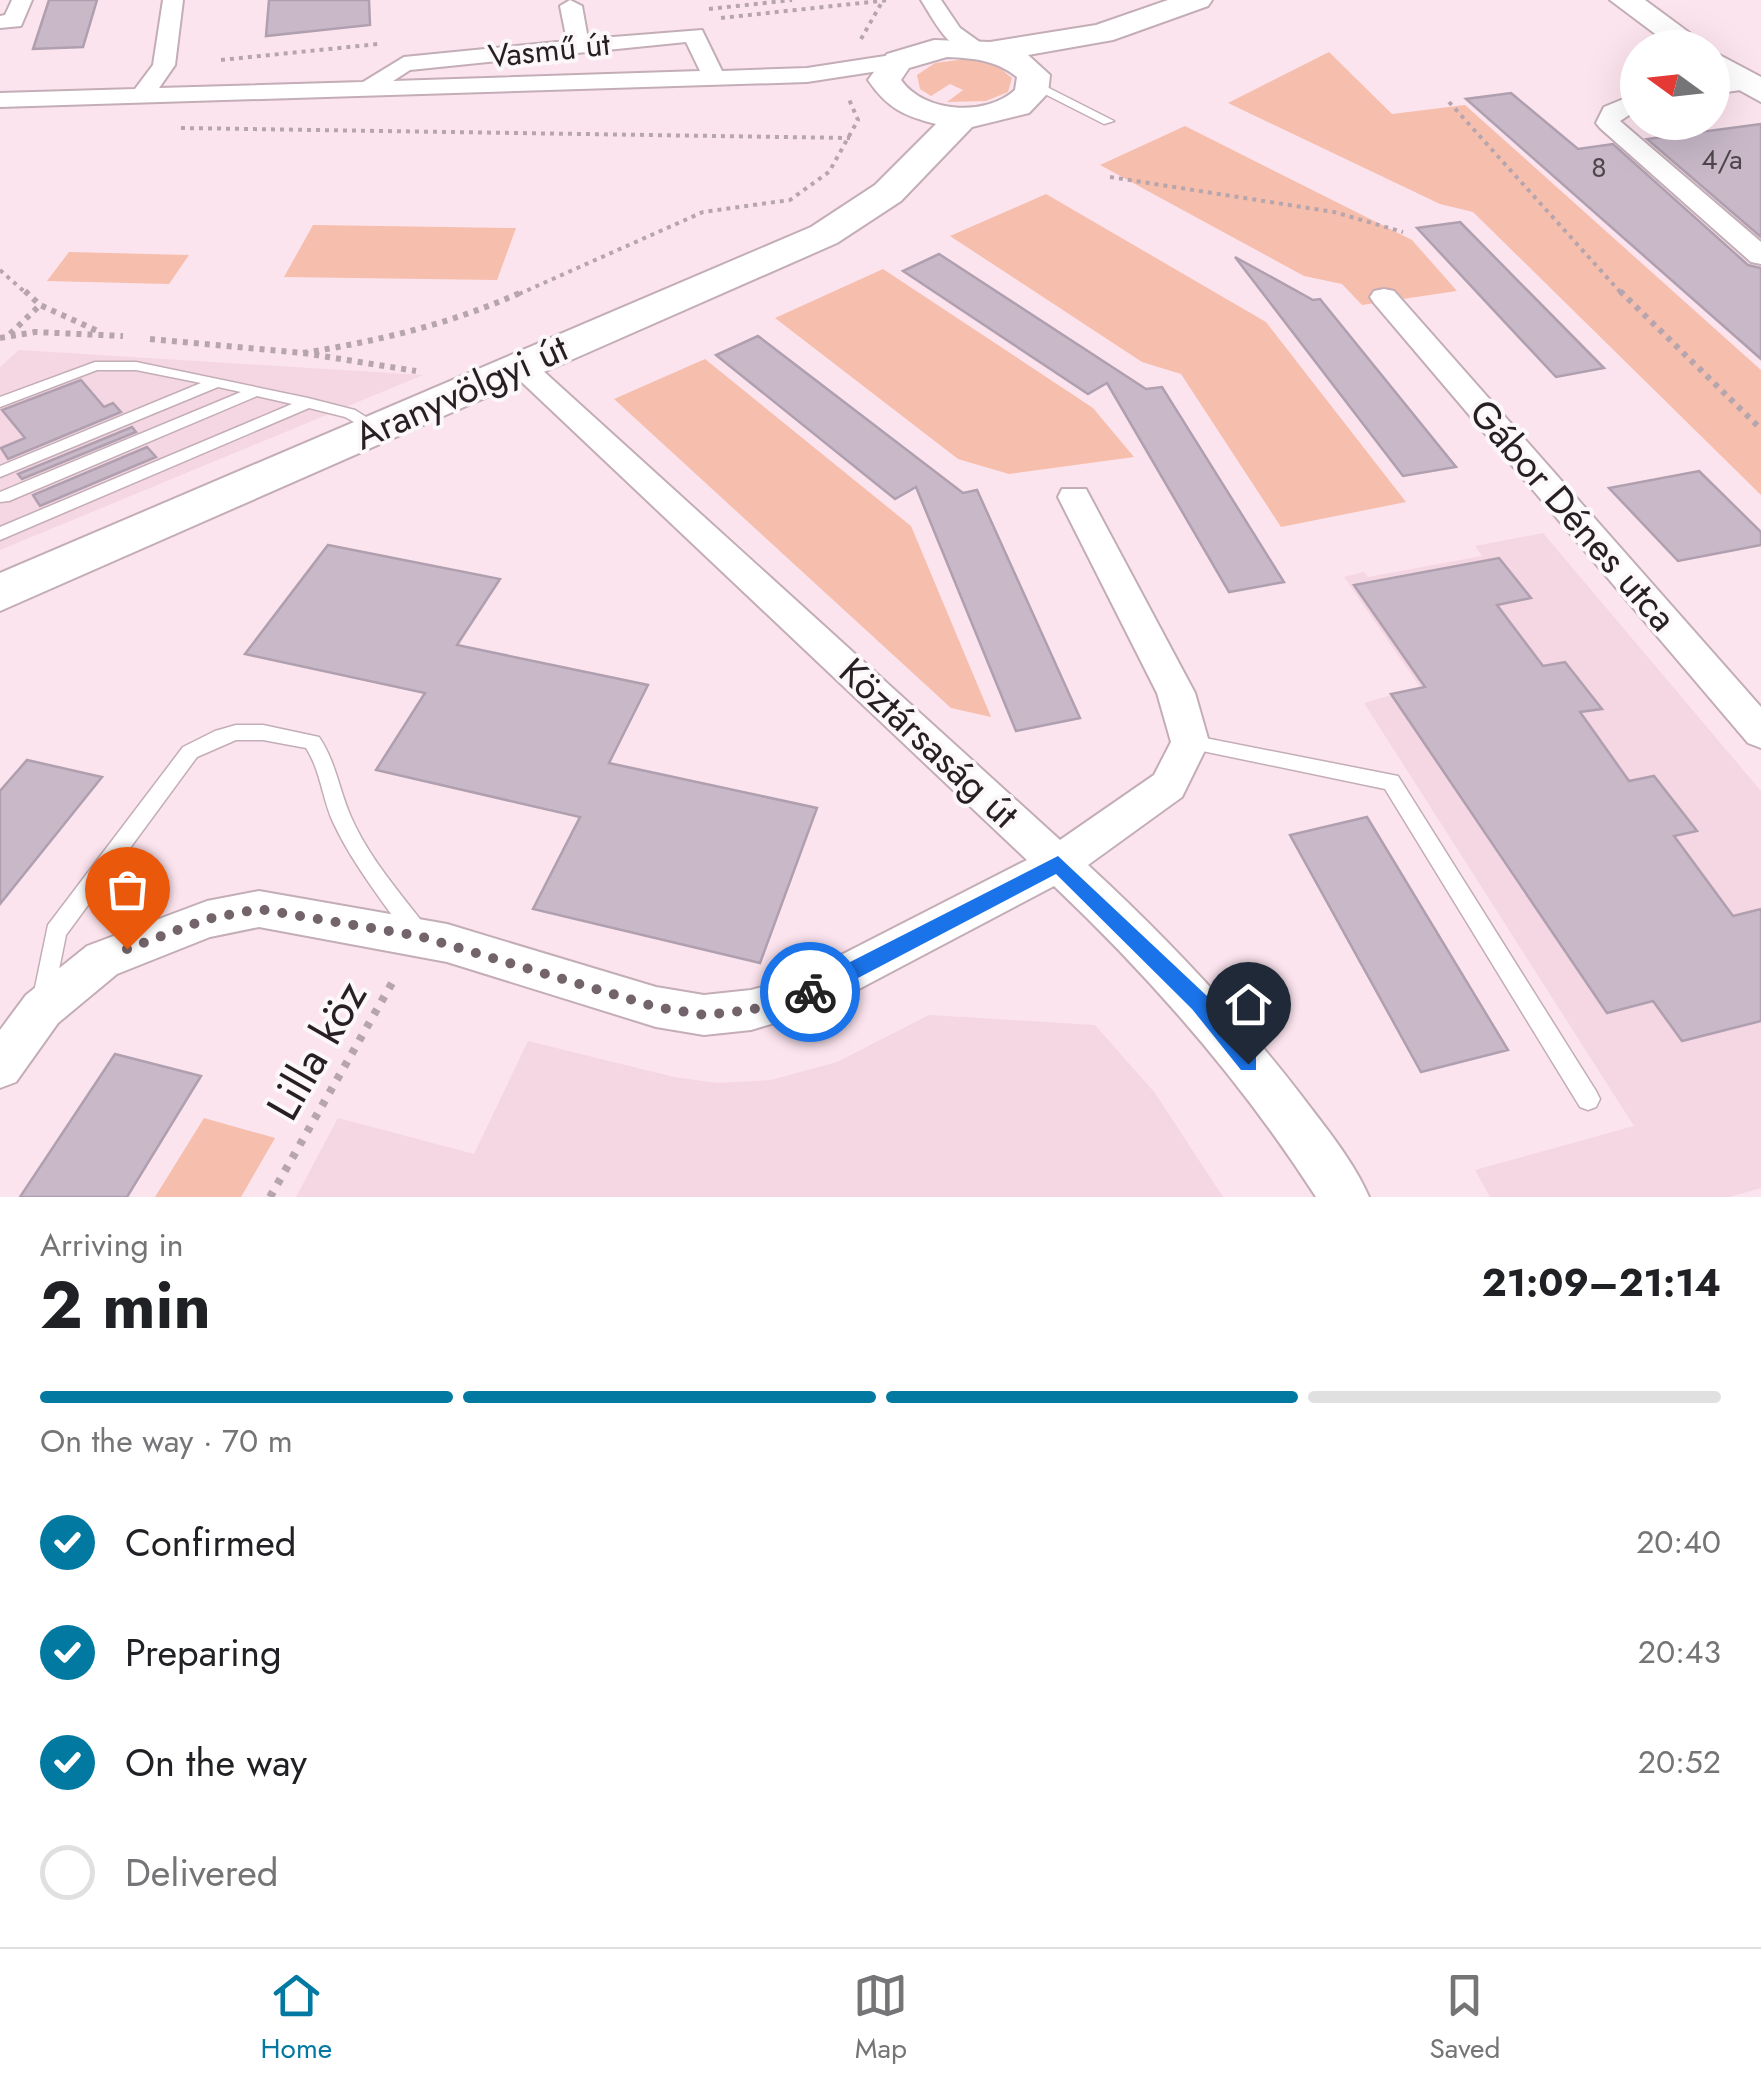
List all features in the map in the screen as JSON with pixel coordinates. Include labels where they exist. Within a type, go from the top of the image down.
[{"type":"street","points":[[0,22],[13,21],[22,0]]},
{"type":"street","points":[[142,95],[164,65],[172,0]]},
{"type":"street","points":[[902,102],[964,117],[1028,89],[1049,61],[1102,33],[1196,0]]},
{"type":"street","points":[[1625,0],[1669,30]]},
{"type":"street","points":[[938,1],[952,32],[982,49],[1024,64],[1028,89]]},
{"type":"street","points":[[909,172],[915,130],[902,102],[884,80],[911,56],[937,24],[938,1]]},
{"type":"street","points":[[571,6],[579,47]]},
{"type":"street","points":[[911,56],[1102,33]]},
{"type":"street","name":"Vasmű út","points":[[365,89],[404,64],[694,35],[714,78]]},
{"type":"street","name":"Vasmű út","points":[[0,100],[807,75],[911,56]]},
{"type":"street","points":[[1730,71],[1756,88]]},
{"type":"street","name":"Vasmű út","points":[[714,78],[809,83],[902,102]]},
{"type":"street","points":[[1730,88],[1756,88]]},
{"type":"street","points":[[1620,108],[1612,112],[1608,123],[1620,133]]},
{"type":"street","name":"Aranyvölgyi út","points":[[0,593],[824,236],[862,215],[964,117]]},
{"type":"street","points":[[1628,140],[1761,256]]},
{"type":"street","name":"Gábor Dénes utca","points":[[1384,298],[1761,733]]},
{"type":"street","name":"Köztársaság út","points":[[520,365],[1058,864],[1200,1003],[1297,1124],[1344,1197]]},
{"type":"street","points":[[0,1067],[42,1009],[102,960],[207,919],[259,909],[419,936],[656,1007],[704,1015],[751,1010],[805,995],[1058,864],[1168,786],[1190,742],[1176,693],[1074,497]]},
{"type":"lane","points":[[1028,89],[1108,121]]},
{"type":"lane","points":[[1028,89],[1082,108]]},
{"type":"lane","points":[[0,402],[96,366],[136,366],[350,413],[377,429]]},
{"type":"lane","points":[[0,472],[217,382]]},
{"type":"lane","points":[[23,524],[2,494],[257,391]]},
{"type":"lane","points":[[0,534],[308,403]]},
{"type":"lane","points":[[42,1009],[56,932],[190,752],[216,735],[246,729],[312,742],[329,765],[340,815],[354,844],[419,936]]},
{"type":"lane","points":[[1190,742],[1391,782],[1588,1100]]},
{"type":"path","points":[[1449,102],[1650,325],[1761,429]]},
{"type":"path","points":[[302,353],[368,343],[487,308],[703,212],[790,200],[829,172],[858,120],[851,105]]},
{"type":"path","points":[[169,128],[850,138]]},
{"type":"path","points":[[1110,177],[1334,212],[1403,232]]},
{"type":"path","points":[[0,270],[40,305],[106,334]]},
{"type":"path","points":[[10,334],[40,305]]},
{"type":"path","points":[[0,338],[10,334],[125,336]]},
{"type":"path","points":[[145,338],[302,353],[428,373]]},
{"type":"path","name":"Lilla köz","points":[[270,1197],[419,936]]},
{"type":"shaded area","points":[[1329,52],[1392,114],[1465,105],[1761,370],[1761,495],[1473,212],[1440,204],[1228,103]]},
{"type":"shaded area","points":[[966,59],[996,65],[1012,78],[1008,92],[986,101],[947,102],[963,90],[950,84],[931,96],[920,89],[917,75],[935,63]]},
{"type":"shaded area","points":[[1185,126],[1412,240],[1457,291],[1362,305],[1342,284],[1304,276],[1100,165]]},
{"type":"shaded area","points":[[1046,194],[1266,322],[1406,502],[1281,527],[1181,374],[1142,362],[950,236]]},
{"type":"shaded area","points":[[313,225],[516,228],[497,280],[284,277]]},
{"type":"shaded area","points":[[69,252],[189,255],[169,284],[47,281]]},
{"type":"shaded area","points":[[883,269],[1093,408],[1134,457],[1009,474],[958,459],[775,318]]},
{"type":"shaded area","points":[[19,350],[423,375],[0,550],[0,367]]},
{"type":"shaded area","points":[[705,359],[911,526],[991,717],[951,708],[614,399]]},
{"type":"shaded area","points":[[1543,533],[1761,791],[1761,1188],[1729,1197],[1490,1197],[1475,1170],[1634,1126],[1364,703],[1420,687],[1344,577],[1364,572],[1368,577],[1482,556],[1475,546]]},
{"type":"shaded area","points":[[929,1015],[1095,1025],[1155,1093],[1223,1197],[296,1197],[338,1118],[474,1154],[528,1041],[674,1077],[717,1083],[771,1080],[837,1062]]},
{"type":"shaded area","points":[[204,1118],[275,1138],[241,1197],[155,1197]]},
{"type":"building","points":[[49,0],[97,0],[83,47],[33,49]]},
{"type":"building","points":[[269,0],[369,0],[370,25],[266,36]]},
{"type":"building","points":[[1511,93],[1578,149],[1613,144],[1748,265],[1761,268],[1761,359],[1466,99]]},
{"type":"building","points":[[1761,124],[1761,237],[1648,140],[1730,140],[1730,128]]},
{"type":"building","points":[[1460,222],[1604,368],[1556,377],[1417,228]]},
{"type":"building","points":[[939,254],[1146,389],[1162,387],[1284,582],[1229,592],[1107,383],[1088,394],[903,271]]},
{"type":"building","points":[[1235,257],[1313,300],[1320,299],[1456,467],[1403,476]]},
{"type":"building","points":[[758,336],[963,493],[977,490],[1080,718],[1016,731],[916,487],[895,499],[716,355]]},
{"type":"building","points":[[81,380],[104,407],[113,403],[121,412],[8,459],[1,448],[25,438],[2,410]]},
{"type":"building","points":[[132,427],[136,432],[22,479],[18,474]]},
{"type":"building","points":[[147,447],[156,457],[40,506],[33,495]]},
{"type":"building","points":[[1699,471],[1761,532],[1761,545],[1678,561],[1609,488]]},
{"type":"building","points":[[328,545],[500,579],[457,645],[648,685],[609,763],[817,808],[760,963],[533,909],[580,817],[376,770],[425,693],[245,654]]},
{"type":"building","points":[[1499,558],[1531,598],[1497,605],[1543,666],[1565,662],[1602,709],[1580,712],[1629,781],[1654,776],[1697,831],[1674,836],[1733,916],[1761,909],[1761,1021],[1682,1041],[1653,1001],[1607,1013],[1391,694],[1425,687],[1354,585]]},
{"type":"building","points":[[27,760],[102,777],[0,904],[0,791]]},
{"type":"building","points":[[1367,817],[1508,1050],[1421,1072],[1290,835]]},
{"type":"building","points":[[115,1054],[201,1076],[127,1197],[20,1197]]},
{"type":"way so far","points":[[127,949],[207,919],[259,909],[446,942],[656,1007],[704,1015],[751,1010],[810,992]]},
{"type":"route","points":[[810,992],[1058,864],[1200,1003],[1248,1064]]}]
